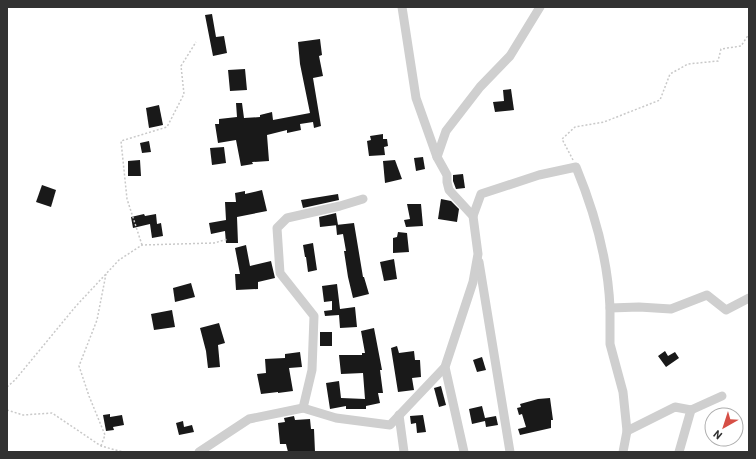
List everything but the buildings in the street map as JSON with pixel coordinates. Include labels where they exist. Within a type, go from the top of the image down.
[{"type":"street","points":[[402,7],[416,98],[437,157],[447,175],[449,190],[473,216]]},
{"type":"street","points":[[437,157],[446,131],[480,87],[510,56],[540,7]]},
{"type":"street","points":[[510,452],[473,216],[481,194],[539,175],[576,166],[601,240],[609,282],[610,344],[623,392],[627,432],[623,452]]},
{"type":"street","points":[[303,408],[312,370],[314,316],[280,272],[277,228],[287,218],[340,206],[362,199]]},
{"type":"street","points":[[199,452],[249,419],[303,408],[336,418],[390,425],[445,367],[472,282],[478,254]]},
{"type":"street","points":[[610,308],[671,309],[707,296],[726,310],[749,298]]},
{"type":"street","points":[[445,367],[464,452]]},
{"type":"street","points":[[627,432],[675,407],[691,410],[722,396]]},
{"type":"street","points":[[679,452],[691,410]]},
{"type":"street","points":[[399,415],[404,452]]},
{"type":"path","points":[[576,166],[562,139],[575,127],[604,122],[660,100],[670,74],[688,64],[718,61],[720,49],[741,46],[749,34]]},
{"type":"path","points":[[142,245],[127,199],[121,141],[167,127],[184,94],[181,66],[196,42]]},
{"type":"path","points":[[7,387],[15,380],[76,306],[119,260],[142,245],[214,243],[228,239]]},
{"type":"path","points":[[101,446],[105,435],[89,396],[79,366],[97,320],[106,273]]},
{"type":"path","points":[[7,410],[23,415],[52,413],[101,446],[124,452]]}]
